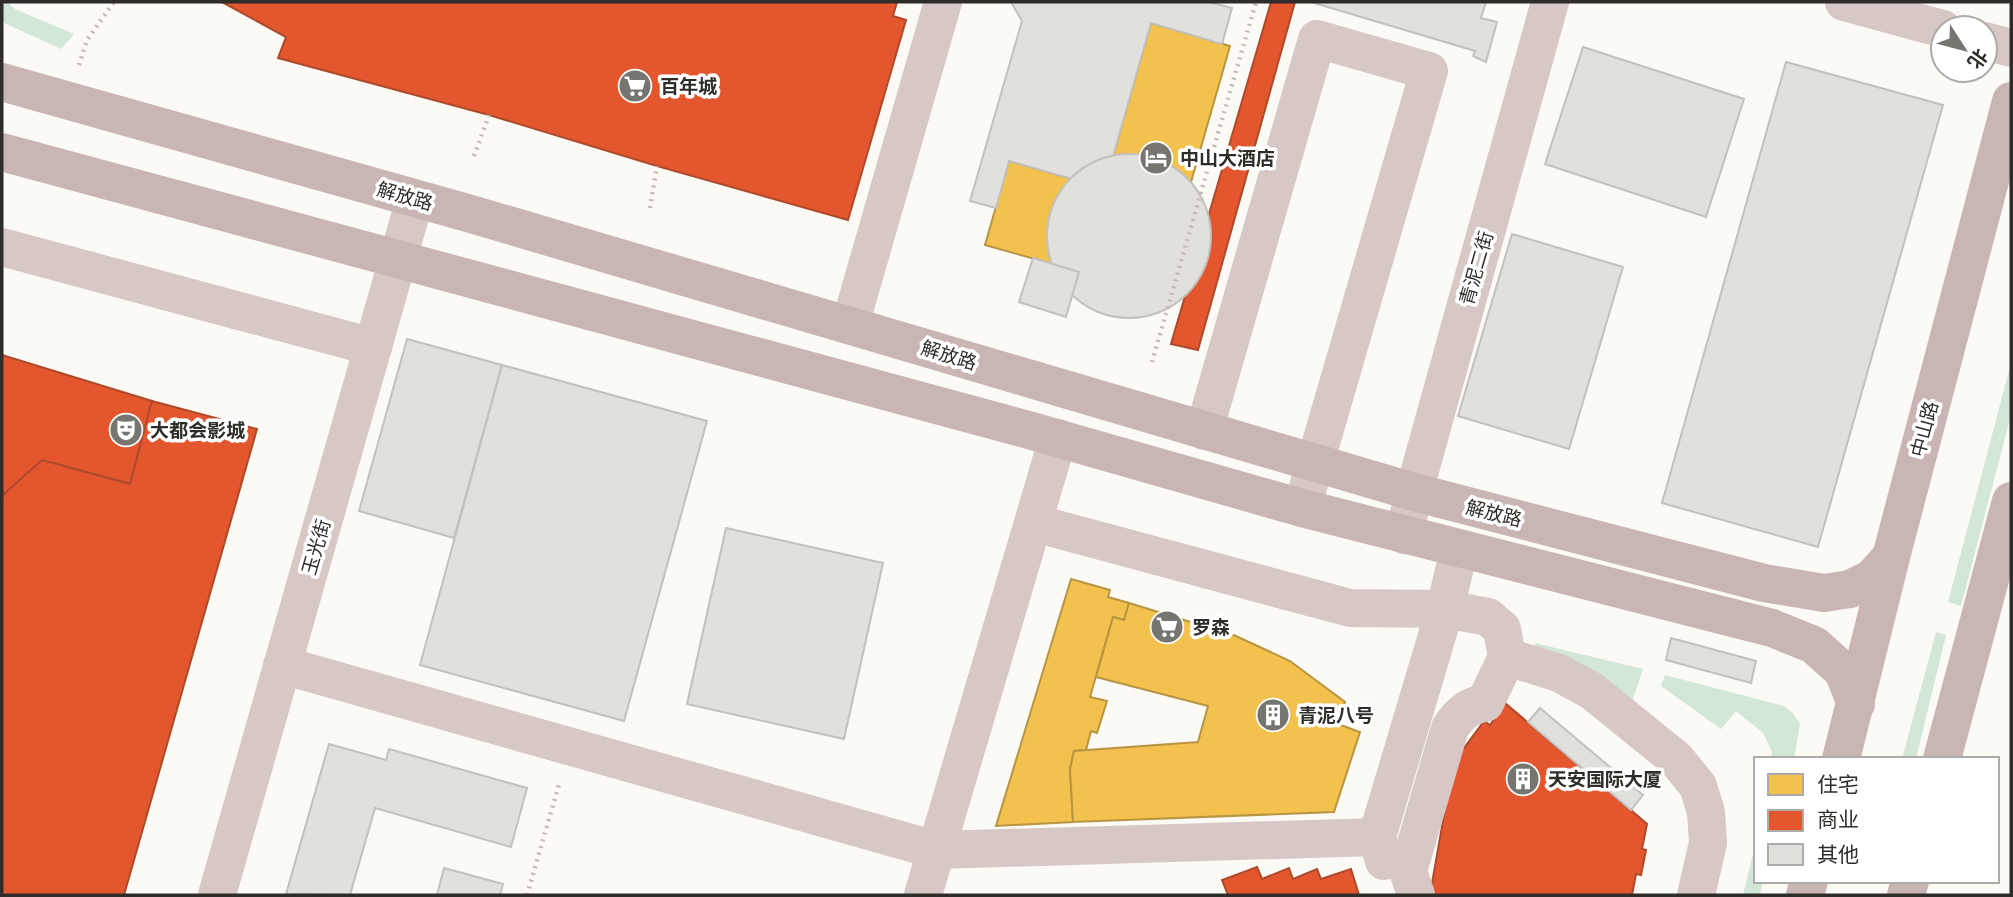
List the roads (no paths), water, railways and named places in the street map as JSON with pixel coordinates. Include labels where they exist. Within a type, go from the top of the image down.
[{"type":"main road","name":"解放路","points":[[2,82],[850,325],[1414,492],[1764,583],[1824,593],[1850,589],[1871,579],[1891,557]]},
{"type":"main road","name":"中山路","points":[[1842,757],[1891,557],[2011,101]]},
{"type":"main road","points":[[2,152],[398,260],[453,272],[1302,508],[1759,625],[1814,645],[1843,671],[1856,704]]},
{"type":"main road","points":[[1943,757],[2011,501]]},
{"type":"street","points":[[850,325],[943,2]]},
{"type":"street","name":"青泥二街","points":[[1404,535],[1550,2]]},
{"type":"street","points":[[1843,2],[1929,25]]},
{"type":"street","points":[[1204,431],[1317,38],[1429,71],[1302,508]]},
{"type":"street","name":"玉光街","points":[[217,895],[415,199]]},
{"type":"street","points":[[2,247],[373,347]]},
{"type":"street","points":[[923,895],[1058,438]]},
{"type":"street","points":[[1034,523],[1350,607],[1445,609],[1488,617],[1502,629],[1507,657],[1460,747]]},
{"type":"street","points":[[1394,895],[1377,837],[1445,609],[1459,550]]},
{"type":"street","points":[[1507,657],[1559,673],[1592,691],[1675,759],[1698,786],[1706,811],[1707,843],[1696,895]]},
{"type":"street","points":[[282,665],[936,850],[1377,837]]},
{"type":"street","points":[[1416,895],[1408,870],[1450,727],[1466,709],[1485,703]]},
{"type":"place","name":"百年城","points":[[635,86]]},
{"type":"place","name":"中山大酒店","points":[[1156,158]]},
{"type":"place","name":"大都会影城","points":[[126,430]]},
{"type":"place","name":"罗森","points":[[1167,627]]},
{"type":"place","name":"青泥八号","points":[[1273,715]]},
{"type":"place","name":"天安国际大厦","points":[[1523,779]]}]
